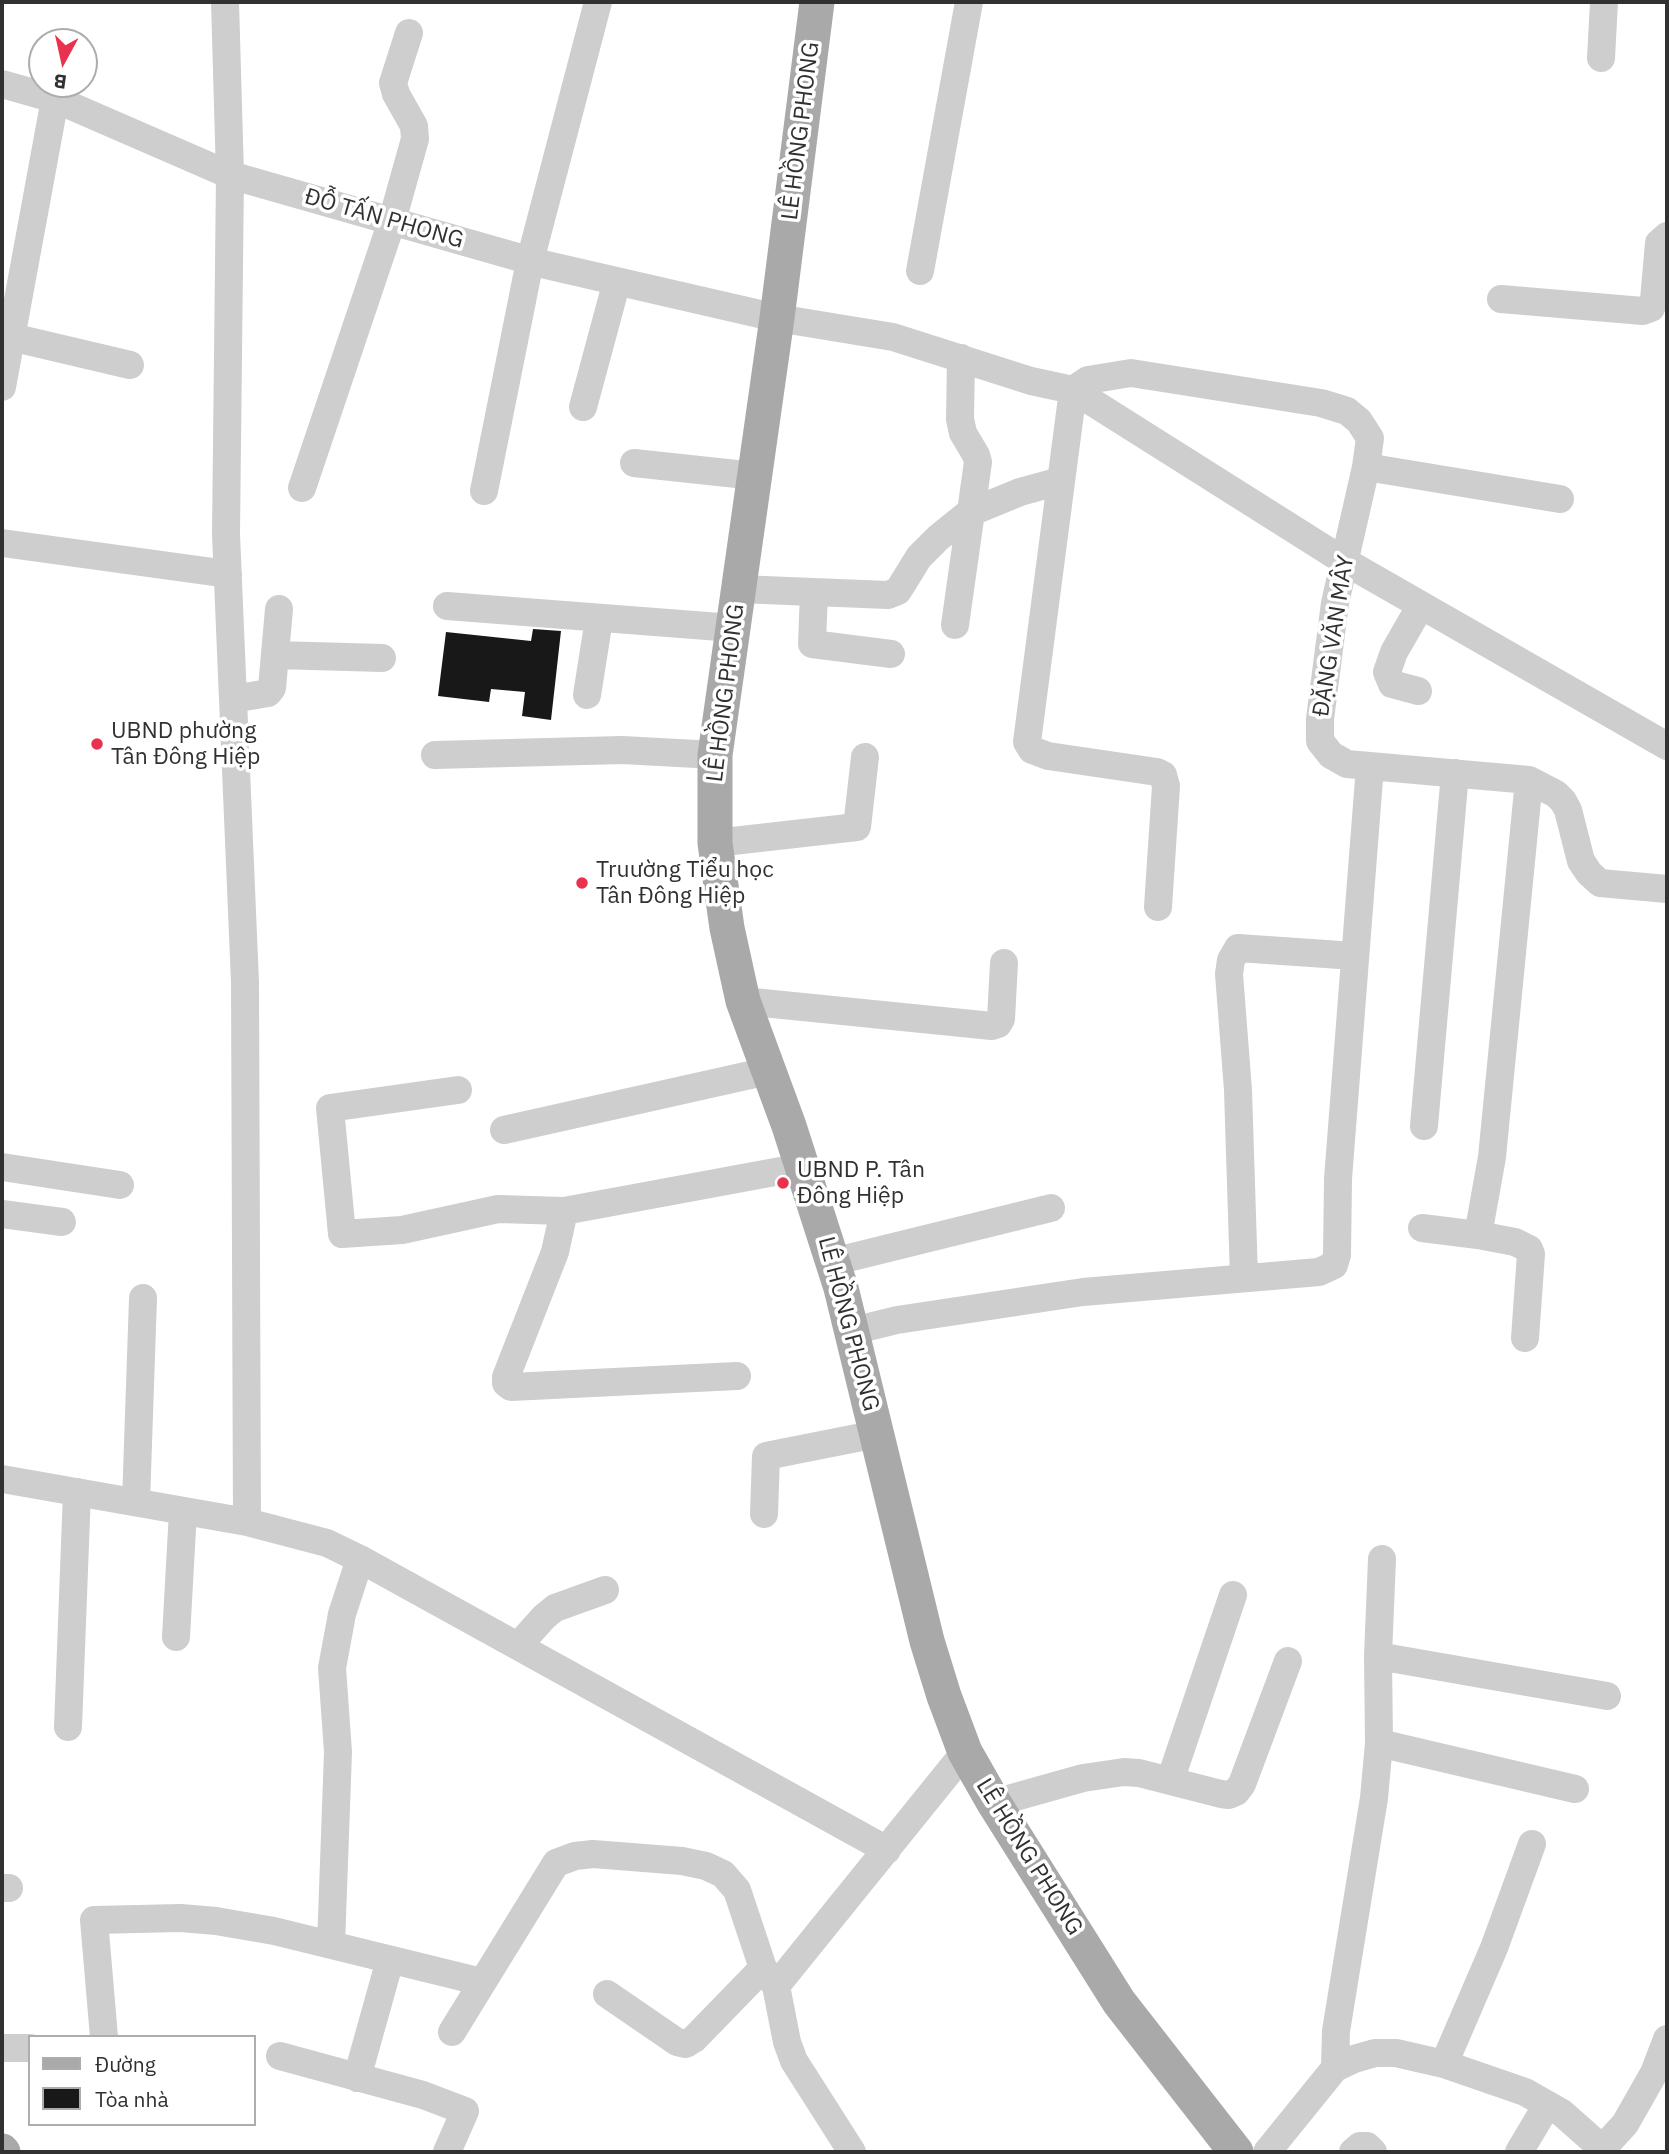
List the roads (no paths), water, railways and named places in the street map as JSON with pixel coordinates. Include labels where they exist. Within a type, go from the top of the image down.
[{"type":"main road","name":"LÊ HỒNG PHONG","points":[[817,2],[777,318],[715,755],[715,842],[721,895],[743,1001],[802,1167],[832,1262],[852,1331],[927,1641],[965,1752],[1119,2002],[1242,2152]]},
{"type":"street","points":[[225,2],[230,175],[226,534],[245,982],[247,1522]]},
{"type":"street","points":[[484,491],[530,261],[598,2]]},
{"type":"street","points":[[920,271],[969,2]]},
{"type":"street","points":[[1601,58],[1604,2]]},
{"type":"street","points":[[302,488],[392,221],[415,139],[414,126],[396,94],[393,83],[409,33]]},
{"type":"street","name":"ĐỖ TẤN PHONG","points":[[2,83],[55,99],[230,175],[530,261],[777,318]]},
{"type":"street","points":[[2,387],[55,99]]},
{"type":"street","points":[[1501,299],[1643,311],[1651,308],[1659,243],[1667,236]]},
{"type":"street","points":[[583,407],[617,281]]},
{"type":"street","points":[[777,318],[893,337],[1031,381],[1073,390],[1344,561],[1667,746]]},
{"type":"street","points":[[11,337],[130,365]]},
{"type":"street","points":[[955,625],[978,462],[963,433],[960,419],[961,358]]},
{"type":"street","name":"ĐẶNG VĂN MÂY","points":[[1073,390],[1088,380],[1105,375],[1131,373],[1321,403],[1347,411],[1359,421],[1370,438],[1366,467],[1335,603],[1320,719],[1320,741],[1331,755],[1347,765],[1529,780],[1556,794],[1563,801],[1569,810],[1581,861],[1600,883],[1667,889]]},
{"type":"street","points":[[1073,390],[1027,742],[1032,750],[1048,756],[1163,775],[1166,786],[1158,907]]},
{"type":"street","points":[[634,463],[755,476]]},
{"type":"street","points":[[1366,467],[1560,499]]},
{"type":"street","points":[[739,589],[888,595],[898,591],[919,557],[969,513],[993,502],[1060,481]]},
{"type":"street","points":[[2,544],[228,574]]},
{"type":"street","points":[[814,592],[812,644],[891,654]]},
{"type":"street","points":[[1418,691],[1392,684],[1387,672],[1394,652],[1421,605]]},
{"type":"street","points":[[447,606],[733,628]]},
{"type":"street","points":[[233,699],[268,693],[272,688],[279,609]]},
{"type":"street","points":[[587,695],[599,619]]},
{"type":"street","points":[[276,655],[382,658]]},
{"type":"street","points":[[435,755],[622,750],[715,755]]},
{"type":"street","points":[[715,842],[857,827],[865,757]]},
{"type":"street","points":[[852,1331],[897,1320],[1083,1292],[1320,1272],[1334,1265],[1337,1255],[1339,1179],[1370,766]]},
{"type":"street","points":[[1424,1126],[1455,773]]},
{"type":"street","points":[[1478,1235],[1492,1157],[1529,780]]},
{"type":"street","points":[[1244,1278],[1238,1090],[1229,974],[1231,960],[1238,948],[1355,956]]},
{"type":"street","points":[[743,1001],[992,1026],[998,1024],[1001,1019],[1004,963]]},
{"type":"street","points":[[504,1130],[768,1071]]},
{"type":"street","points":[[458,1090],[330,1108],[342,1234],[402,1230],[498,1209],[564,1212],[802,1167]]},
{"type":"street","points":[[2,1167],[120,1185]]},
{"type":"street","points":[[832,1262],[1051,1208]]},
{"type":"street","points":[[564,1212],[555,1252],[506,1377],[506,1383],[511,1387],[737,1376]]},
{"type":"street","points":[[2,1214],[62,1222]]},
{"type":"street","points":[[1423,1228],[1514,1242],[1529,1249],[1531,1254],[1525,1338]]},
{"type":"street","points":[[136,1502],[143,1298]]},
{"type":"street","points":[[764,1514],[765,1461],[769,1454],[877,1434]]},
{"type":"street","points":[[2,1479],[247,1522],[327,1543],[887,1850]]},
{"type":"street","points":[[68,1727],[77,1492]]},
{"type":"street","points":[[176,1637],[183,1511]]},
{"type":"street","points":[[331,1945],[338,1752],[332,1668],[342,1614],[360,1559]]},
{"type":"street","points":[[1335,2068],[1335,2031],[1374,1798],[1379,1743],[1378,1656],[1382,1559]]},
{"type":"street","points":[[518,1646],[555,1608],[605,1590]]},
{"type":"street","points":[[1170,1781],[1233,1595]]},
{"type":"street","points":[[1378,1656],[1607,1696]]},
{"type":"street","points":[[994,1803],[1083,1777],[1124,1772],[1221,1794],[1236,1792],[1242,1784],[1287,1661]]},
{"type":"street","points":[[1379,1743],[1574,1789]]},
{"type":"street","points":[[607,1994],[677,2042],[686,2044],[694,2039],[770,1977],[887,1850],[965,1752]]},
{"type":"street","points":[[1444,2064],[1494,1948],[1532,1844]]},
{"type":"street","points":[[452,2032],[556,1863],[575,1856],[593,1854],[682,1861],[706,1866],[723,1874],[737,1890],[770,1977],[794,2061],[852,2152]]},
{"type":"street","points":[[104,2035],[94,1920],[181,1918],[216,1921],[274,1931],[482,1982]]},
{"type":"street","points":[[358,2077],[390,1960]]},
{"type":"street","points":[[1242,2152],[1335,2068],[1375,2053],[1396,2053],[1444,2064],[1525,2092],[1562,2113],[1605,2150],[1625,2124],[1654,2073],[1667,2039]]},
{"type":"street","points":[[2,2048],[28,2048]]},
{"type":"street","points":[[280,2056],[424,2095],[465,2111],[447,2152]]},
{"type":"street","points":[[1519,2152],[1547,2105]]},
{"type":"street","points":[[1353,2152],[1360,2146],[1367,2146],[1373,2152]]},
{"type":"place","name":"UBND phường Tân Đông Hiệp","points":[[97,744]]},
{"type":"place","name":"Truường Tiểu học Tân Đông Hiệp","points":[[582,883]]},
{"type":"place","name":"UBND P. Tân Đông Hiệp","points":[[783,1183]]}]
